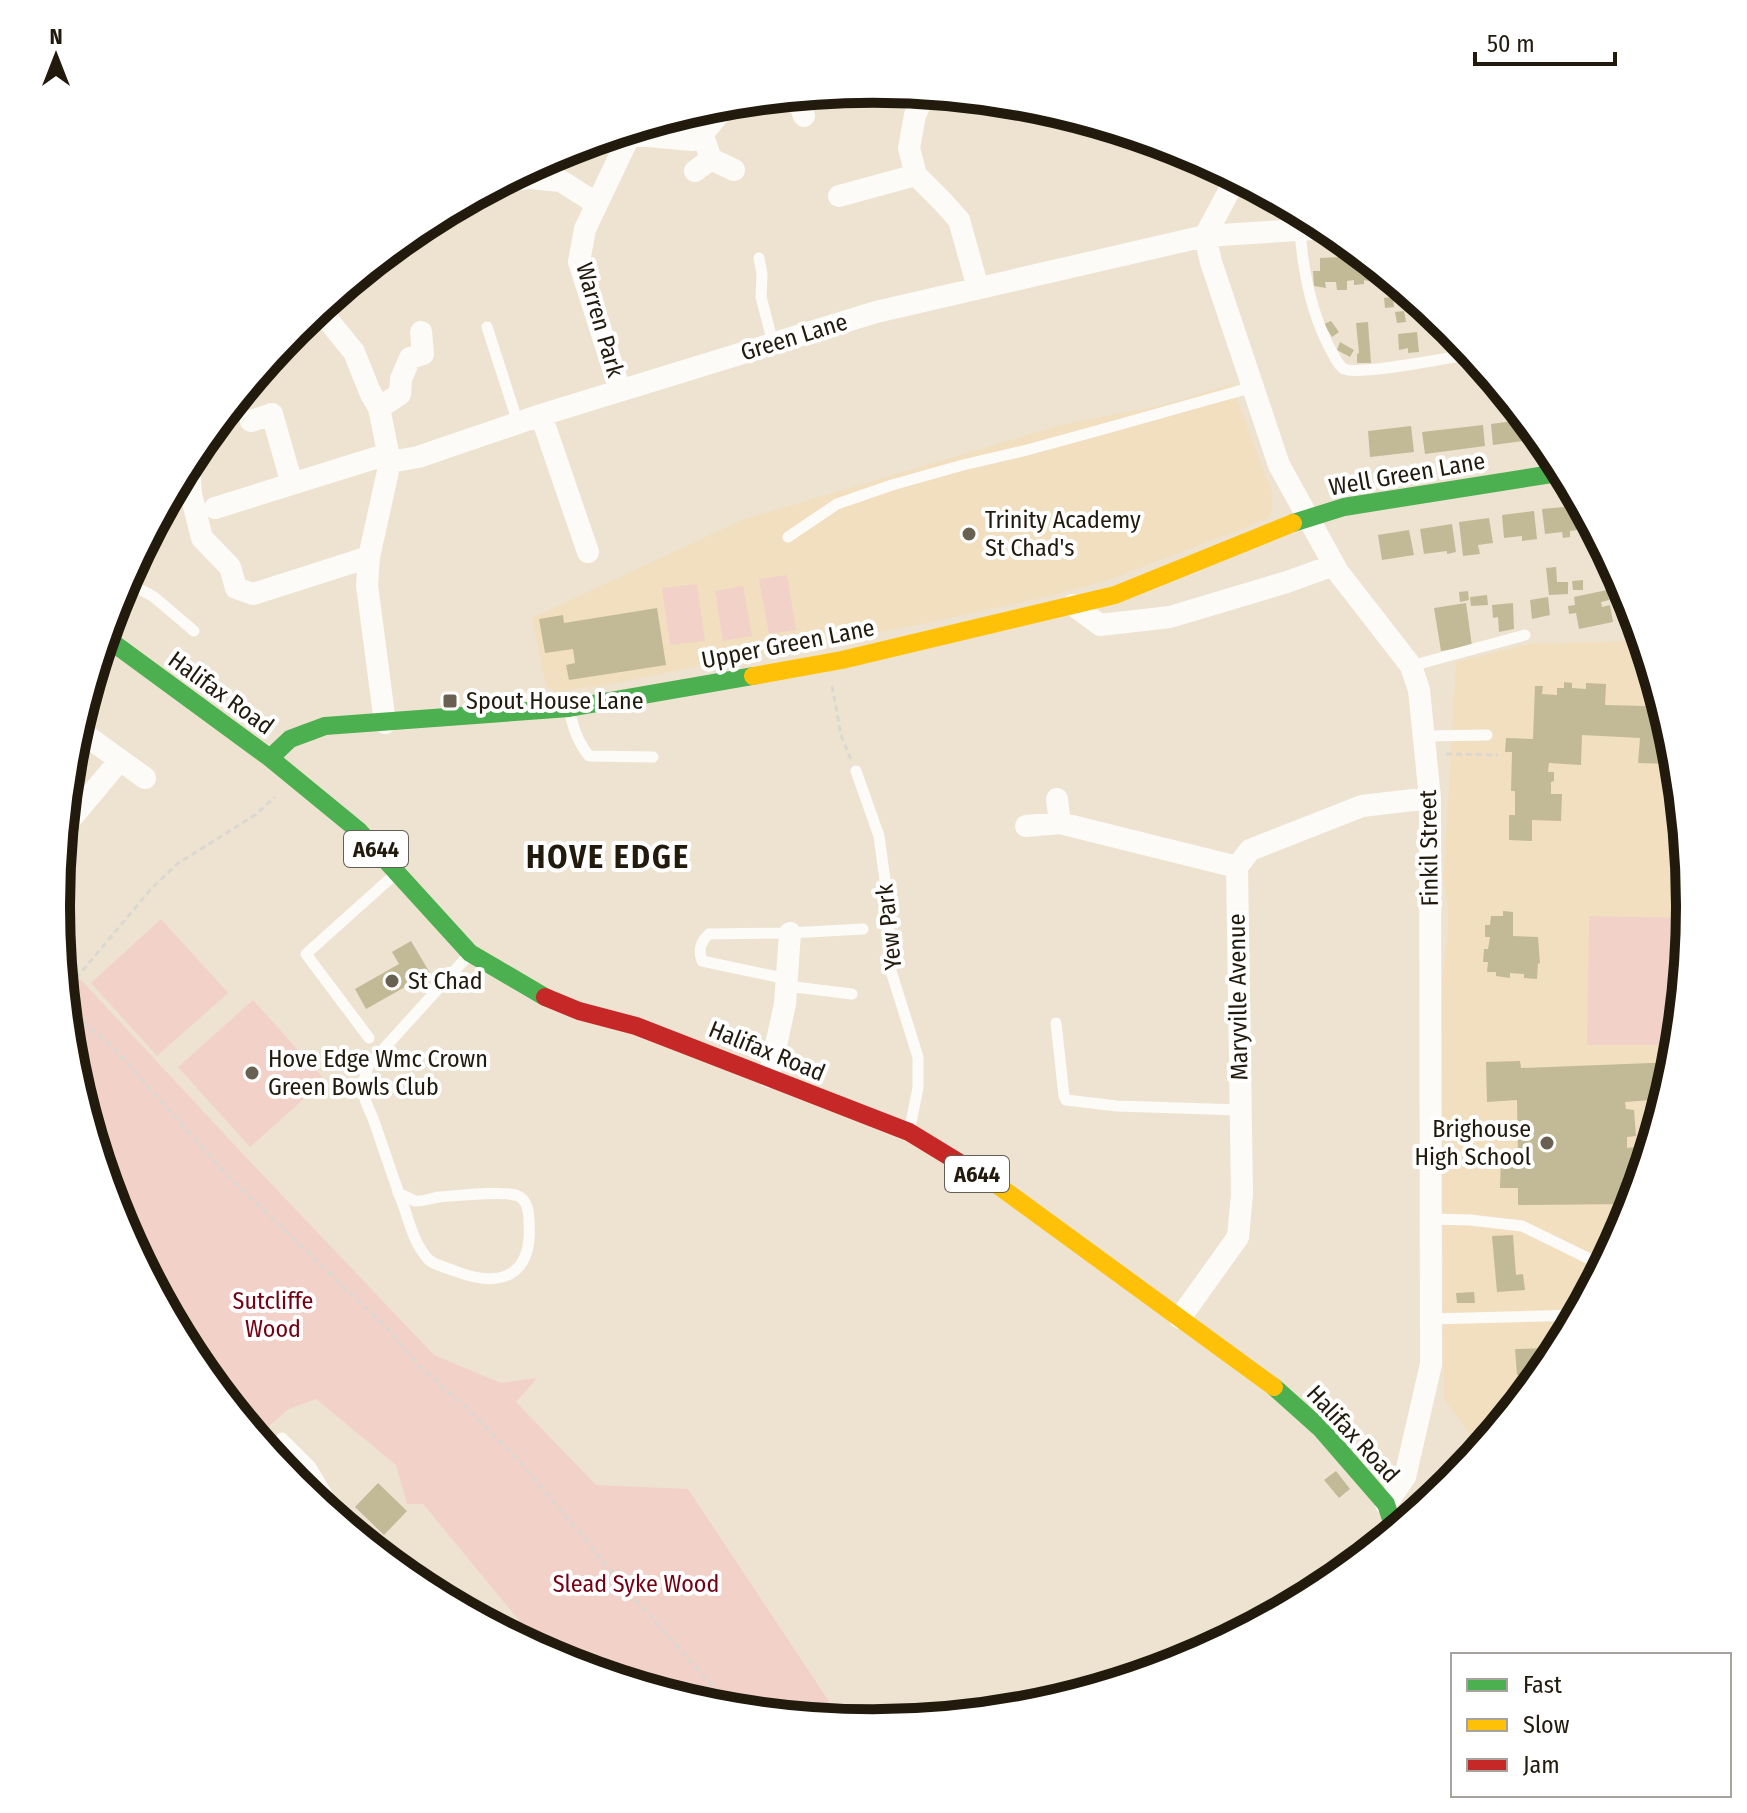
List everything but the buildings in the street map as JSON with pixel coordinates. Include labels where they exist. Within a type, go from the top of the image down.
[{"type":"main road","name":"Well Green Lane","points":[[1307,517],[1344,507],[1550,474]]},
{"type":"main road","name":"Upper Green Lane","points":[[270,758],[290,739],[325,726],[569,708],[827,663],[1115,595],[1307,517]]},
{"type":"main road","name":"Halifax Road","points":[[114,644],[270,758],[359,831],[470,953],[537,994],[579,1011],[636,1026],[909,1132],[1000,1187],[1284,1395],[1312,1421],[1386,1504],[1391,1520]]},
{"type":"street","points":[[920,105],[909,148],[916,175],[959,220],[978,288]]},
{"type":"street","points":[[649,135],[693,140],[714,119]]},
{"type":"street","points":[[702,133],[703,165],[734,170]]},
{"type":"street","name":"Warren Park","points":[[620,390],[579,262],[585,229],[626,143]]},
{"type":"street","points":[[839,196],[916,175]]},
{"type":"street","points":[[535,178],[561,181],[597,204]]},
{"type":"street","points":[[1205,236],[1231,187]]},
{"type":"street","name":"Green Lane","points":[[215,508],[389,458],[418,457],[541,415],[876,312],[1205,236],[1306,230]]},
{"type":"street","name":"Finkil Street","points":[[1205,236],[1279,465],[1338,572],[1411,666],[1419,690],[1430,798],[1431,1364],[1405,1477],[1386,1504]]},
{"type":"street","points":[[326,318],[354,352],[379,408],[389,458],[369,557],[367,585],[385,723]]},
{"type":"street","points":[[379,408],[400,394],[401,379],[410,358],[423,354],[421,332]]},
{"type":"street","points":[[251,421],[272,414],[292,484]]},
{"type":"street","points":[[541,415],[588,552]]},
{"type":"street","points":[[190,484],[202,538],[230,567],[236,588],[253,594],[369,557]]},
{"type":"street","points":[[1073,605],[1100,625],[1170,617],[1334,565]]},
{"type":"street","points":[[87,741],[145,778]]},
{"type":"street","points":[[76,813],[120,760]]},
{"type":"street","points":[[1026,826],[1060,823],[1237,867],[1250,850],[1362,806],[1430,798]]},
{"type":"street","points":[[1057,799],[1060,823]]},
{"type":"street","name":"Maryville Avenue","points":[[1180,1318],[1238,1237],[1242,1194],[1237,867]]},
{"type":"street","points":[[769,1077],[785,1004],[790,933]]},
{"type":"lane","points":[[1300,230],[1309,291],[1322,335],[1340,367],[1373,370],[1459,356]]},
{"type":"lane","points":[[759,258],[761,297],[773,343]]},
{"type":"lane","points":[[487,327],[518,423]]},
{"type":"lane","points":[[788,537],[837,504],[864,494],[1253,387]]},
{"type":"lane","points":[[136,587],[154,597],[194,631]]},
{"type":"lane","points":[[1411,666],[1525,635]]},
{"type":"lane","points":[[569,708],[575,734],[589,756],[653,757]]},
{"type":"lane","points":[[1424,745],[1487,735]]},
{"type":"lane","name":"Yew Park","points":[[856,771],[879,836],[887,895],[891,971],[918,1057],[918,1088],[909,1132]]},
{"type":"lane","points":[[369,1038],[306,954],[397,873]]},
{"type":"lane","points":[[852,994],[787,983],[702,961],[699,953],[702,939],[709,934],[863,929]]},
{"type":"lane","points":[[398,1193],[416,1201],[438,1197],[518,1196],[525,1203],[529,1223],[523,1260],[506,1277],[493,1279],[473,1278],[430,1261],[418,1244],[398,1193],[362,1086],[368,1066],[470,953]]},
{"type":"lane","points":[[1056,1023],[1066,1100],[1117,1106],[1240,1110]]},
{"type":"lane","points":[[1430,1219],[1522,1226],[1594,1261]]},
{"type":"lane","points":[[1430,1319],[1565,1315]]},
{"type":"lane","points":[[282,1438],[311,1467],[329,1497]]},
{"type":"path","points":[[827,663],[841,735],[856,771]]},
{"type":"path","points":[[1424,745],[1498,755]]},
{"type":"path","points":[[74,981],[151,889],[177,864],[255,815],[295,779]]},
{"type":"path","points":[[78,1019],[111,1045],[227,1175],[386,1327],[420,1367],[466,1407],[523,1465],[628,1591],[721,1696]]},
{"type":"shaded area","name":"Trinity Academy St Chad's","points":[[1231,384],[1272,493],[1272,512],[1257,523],[1108,580],[1046,597],[627,681],[556,692],[546,686],[532,618],[742,520],[1061,425],[1167,404]]},
{"type":"shaded area","name":"Brighouse High School","points":[[1632,641],[1650,699],[1670,802],[1677,906],[1675,959],[1662,1063],[1650,1114],[1616,1214],[1594,1262],[1542,1353],[1474,1440],[1444,1399],[1441,989],[1448,934],[1444,878],[1456,662],[1529,644]]},
{"type":"green space","points":[[787,575],[796,630],[769,634],[759,579]]},
{"type":"green space","points":[[697,584],[705,641],[670,645],[662,588]]},
{"type":"green space","points":[[743,586],[752,636],[723,641],[715,591]]},
{"type":"green space","points":[[1589,916],[1677,918],[1665,1045],[1587,1045]]},
{"type":"green space","name":"Hove Edge Wmc Crown Green Bowls Club","points":[[161,919],[228,993],[157,1056],[91,983]]},
{"type":"green space","points":[[74,976],[82,981],[434,1355],[501,1383],[537,1378],[516,1402],[596,1485],[688,1489],[834,1708],[769,1703],[666,1683],[566,1649],[529,1632],[423,1504],[407,1504],[396,1465],[316,1399],[289,1409],[264,1430],[205,1353],[153,1262],[131,1214],[97,1114],[85,1063]]},
{"type":"green space","name":"Hove Edge Wmc Crown Green Bowls Club","points":[[253,1000],[325,1080],[250,1147],[178,1067]]},
{"type":"traffic: fast","points":[[1293,523],[1344,507],[1550,474]]},
{"type":"traffic: fast","points":[[114,644],[270,758],[359,831],[470,953],[545,997]]},
{"type":"traffic: fast","points":[[270,758],[290,739],[325,726],[569,708],[753,676]]},
{"type":"traffic: fast","points":[[1274,1387],[1321,1429],[1386,1504],[1391,1520]]},
{"type":"traffic: slow","points":[[753,676],[842,660],[1115,595],[1293,523]]},
{"type":"traffic: slow","points":[[968,1168],[1000,1187],[1274,1387]]},
{"type":"traffic: jam","points":[[545,997],[579,1011],[636,1026],[909,1132],[968,1168]]},
{"type":"place","name":"Trinity Academy St Chad's","points":[[969,534]]},
{"type":"place","name":"Spout House Lane","points":[[450,701]]},
{"type":"place","name":"St Chad","points":[[392,981]]},
{"type":"place","name":"Hove Edge Wmc Crown Green Bowls Club","points":[[252,1073]]},
{"type":"place","name":"Brighouse High School","points":[[1547,1143]]},
{"type":"district","name":"HOVE EDGE","points":[[608,857]]},
{"type":"park label","name":"Sutcliffe Wood","points":[[273,1315]]},
{"type":"park label","name":"Slead Syke Wood","points":[[636,1584]]}]
